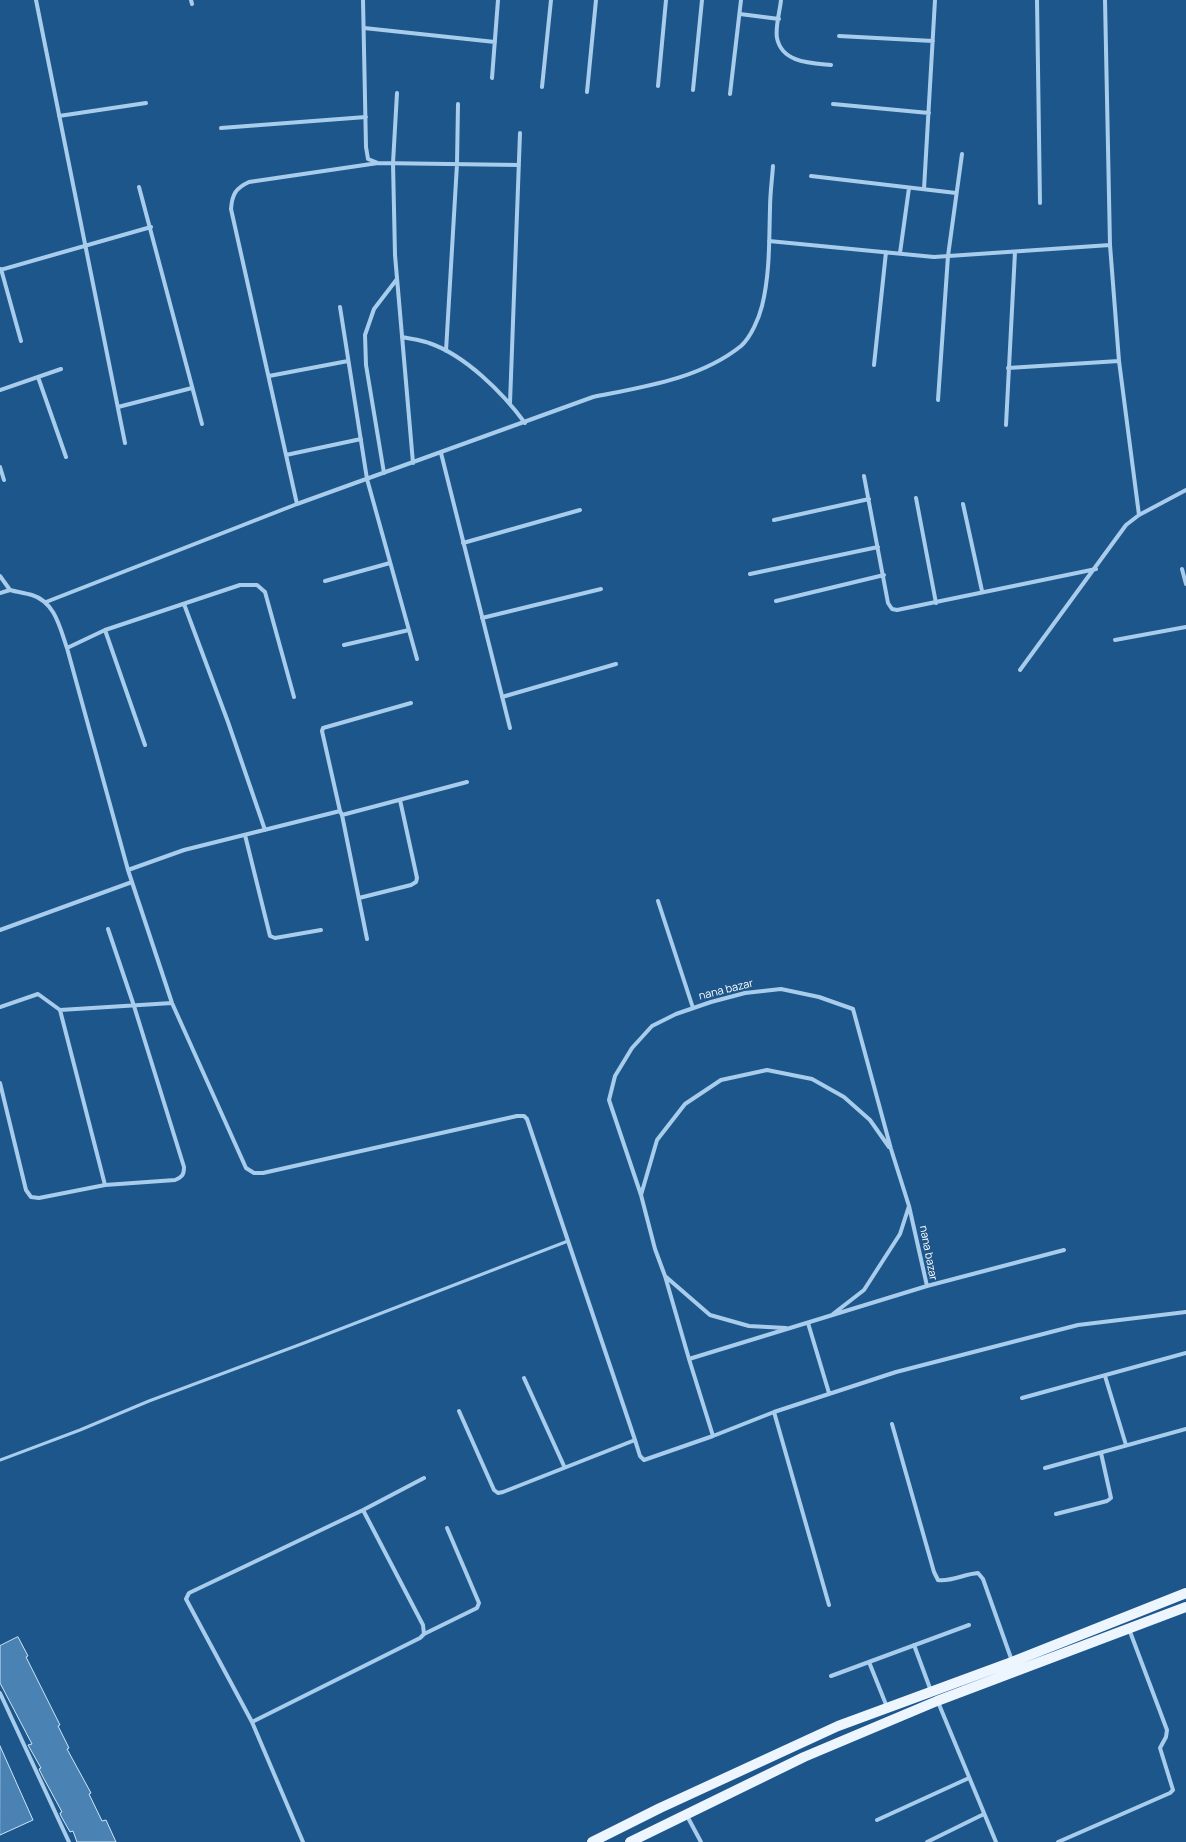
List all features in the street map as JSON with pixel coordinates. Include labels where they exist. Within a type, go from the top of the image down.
[{"type":"main road","points":[[592,1842],[660,1808],[838,1726],[1012,1662],[1186,1593]]},
{"type":"main road","points":[[630,1842],[804,1757],[937,1701],[1186,1607]]},
{"type":"street","points":[[36,0],[125,443]]},
{"type":"street","points":[[363,0],[368,159],[378,163]]},
{"type":"street","points":[[492,78],[498,0]]},
{"type":"street","points":[[542,87],[551,0]]},
{"type":"street","points":[[587,92],[596,0]]},
{"type":"street","points":[[658,86],[666,0]]},
{"type":"street","points":[[693,90],[702,0]]},
{"type":"street","points":[[730,94],[741,0]]},
{"type":"street","points":[[781,0],[777,36],[781,47],[787,55],[804,62],[831,65]]},
{"type":"street","points":[[924,189],[935,0]]},
{"type":"street","points":[[1037,0],[1040,203]]},
{"type":"street","points":[[1105,0],[1110,245],[1119,361],[1139,515]]},
{"type":"street","points":[[740,14],[779,19]]},
{"type":"street","points":[[364,28],[495,42]]},
{"type":"street","points":[[839,36],[933,41]]},
{"type":"street","points":[[397,93],[393,163],[398,279],[413,463]]},
{"type":"street","points":[[60,116],[146,103]]},
{"type":"street","points":[[446,351],[458,104]]},
{"type":"street","points":[[833,104],[929,113]]},
{"type":"street","points":[[221,128],[366,117]]},
{"type":"street","points":[[510,403],[520,133]]},
{"type":"street","points":[[938,400],[948,256],[962,154]]},
{"type":"street","points":[[297,504],[231,209],[232,196],[239,187],[249,182],[378,163],[519,165]]},
{"type":"street","points":[[46,602],[297,504],[593,397],[639,388],[701,371],[742,345],[752,331],[762,307],[767,277],[773,166]]},
{"type":"street","points":[[811,176],[956,193]]},
{"type":"street","points":[[139,187],[151,227],[202,424]]},
{"type":"street","points":[[900,253],[909,188]]},
{"type":"street","points":[[21,341],[1,269],[151,227]]},
{"type":"street","points":[[769,241],[934,257],[1110,245]]},
{"type":"street","points":[[874,365],[886,252]]},
{"type":"street","points":[[1006,424],[1015,252]]},
{"type":"street","points":[[384,473],[366,365],[365,335],[374,309],[398,279]]},
{"type":"street","points":[[340,307],[367,479],[417,659]]},
{"type":"street","points":[[402,337],[429,343],[446,351],[476,372],[510,403],[525,422]]},
{"type":"street","points":[[269,376],[348,361]]},
{"type":"street","points":[[1008,368],[1119,361]]},
{"type":"street","points":[[0,390],[61,369]]},
{"type":"street","points":[[38,377],[66,457]]},
{"type":"street","points":[[118,407],[192,388]]},
{"type":"street","points":[[286,455],[361,439]]},
{"type":"street","points":[[441,452],[510,728]]},
{"type":"street","points":[[0,466],[4,480]]},
{"type":"street","points":[[864,476],[884,575],[888,603],[892,609],[897,610],[936,603],[982,591],[1096,569]]},
{"type":"street","points":[[1020,670],[1096,569],[1126,525],[1139,515],[1186,490]]},
{"type":"street","points":[[916,498],[936,603]]},
{"type":"street","points":[[774,520],[869,499]]},
{"type":"street","points":[[963,504],[982,591]]},
{"type":"street","points":[[463,543],[580,510]]},
{"type":"street","points":[[750,574],[878,547]]},
{"type":"street","points":[[325,581],[390,563]]},
{"type":"street","points":[[1182,569],[1186,584]]},
{"type":"street","points":[[776,600],[884,575]]},
{"type":"street","points":[[0,576],[10,590]]},
{"type":"street","points":[[68,648],[105,630],[240,585],[257,585],[265,592],[294,697]]},
{"type":"street","points":[[482,618],[601,589]]},
{"type":"street","points":[[0,593],[10,590],[32,595],[46,602],[58,621],[68,648],[128,870],[172,1003],[246,1168],[254,1173],[263,1173],[517,1116],[524,1116],[527,1120],[640,1456],[644,1460],[828,1393],[896,1372],[1078,1325],[1186,1312]]},
{"type":"street","points":[[184,604],[228,722],[265,830]]},
{"type":"street","points":[[1115,640],[1186,627]]},
{"type":"street","points":[[105,630],[145,745]]},
{"type":"street","points":[[344,645],[409,630]]},
{"type":"street","points":[[502,697],[616,664]]},
{"type":"street","points":[[367,939],[341,813],[322,731],[323,728],[411,703]]},
{"type":"street","points":[[128,870],[184,850],[265,830],[400,800],[467,782]]},
{"type":"street","points":[[359,898],[411,885],[416,882],[417,878],[400,800]]},
{"type":"street","points":[[245,835],[270,936],[275,938],[321,930]]},
{"type":"street","points":[[0,930],[132,882]]},
{"type":"street","points":[[658,901],[693,1008]]},
{"type":"street","points":[[0,1083],[26,1190],[30,1197],[39,1198],[105,1185],[175,1180],[182,1177],[184,1167],[134,1006],[108,929]]},
{"type":"street","name":"nana bazar","points":[[781,989],[819,997],[853,1009],[891,1149],[909,1206],[927,1286],[689,1359],[655,1249],[641,1195],[609,1100],[615,1076],[632,1048],[652,1026],[676,1014],[693,1008],[746,993],[781,989]]},
{"type":"street","points":[[0,1007],[38,994],[60,1010],[172,1003]]},
{"type":"street","points":[[60,1010],[105,1185]]},
{"type":"street","points":[[641,1195],[658,1140],[685,1104],[721,1080],[767,1070],[812,1079],[844,1097],[870,1120],[891,1149]]},
{"type":"street","points":[[831,1316],[864,1290],[900,1234],[909,1206]]},
{"type":"street","points":[[927,1286],[1064,1250]]},
{"type":"street","points":[[664,1276],[710,1315],[749,1326],[791,1328]]},
{"type":"street","points":[[808,1323],[828,1393]]},
{"type":"street","points":[[1022,1398],[1186,1353]]},
{"type":"street","points":[[689,1359],[713,1436]]},
{"type":"street","points":[[1105,1376],[1126,1445]]},
{"type":"street","points":[[524,1378],[564,1466]]},
{"type":"street","points":[[460,1410],[494,1490],[498,1492],[503,1492],[564,1466],[635,1440]]},
{"type":"street","points":[[774,1412],[829,1605]]},
{"type":"street","points":[[892,1424],[934,1572],[938,1580],[945,1581],[968,1574],[978,1573],[983,1579],[1012,1662]]},
{"type":"street","points":[[1045,1468],[1186,1429]]},
{"type":"street","points":[[1056,1514],[1107,1501],[1111,1498],[1101,1453]]},
{"type":"street","points":[[303,1842],[252,1722],[186,1599],[189,1593],[363,1510],[424,1478]]},
{"type":"street","points":[[363,1510],[423,1624],[424,1634]]},
{"type":"street","points":[[252,1722],[478,1608],[479,1603],[447,1528]]},
{"type":"street","points":[[831,1676],[969,1625]]},
{"type":"street","points":[[1058,1842],[1170,1793],[1173,1790],[1160,1748],[1166,1737],[1167,1730],[1129,1629]]},
{"type":"street","points":[[914,1645],[931,1691]]},
{"type":"street","points":[[869,1662],[888,1707]]},
{"type":"street","points":[[0,1693],[69,1842]]},
{"type":"street","points":[[937,1701],[996,1842]]},
{"type":"street","points":[[877,1820],[969,1778]]},
{"type":"street","points":[[686,1814],[701,1842]]},
{"type":"street","points":[[927,1842],[984,1814]]},
{"type":"lane","points":[[0,1460],[74,1433],[149,1401],[568,1241]]},
{"type":"building","points":[[18,1637],[28,1656],[26,1657],[60,1725],[58,1726],[69,1748],[67,1749],[91,1793],[89,1794],[102,1821],[106,1820],[116,1842],[77,1842],[73,1831],[70,1832],[61,1816],[60,1813],[62,1812],[28,1745],[32,1744],[0,1683],[0,1646]]},
{"type":"building","points":[[0,1746],[33,1820],[0,1835]]}]
